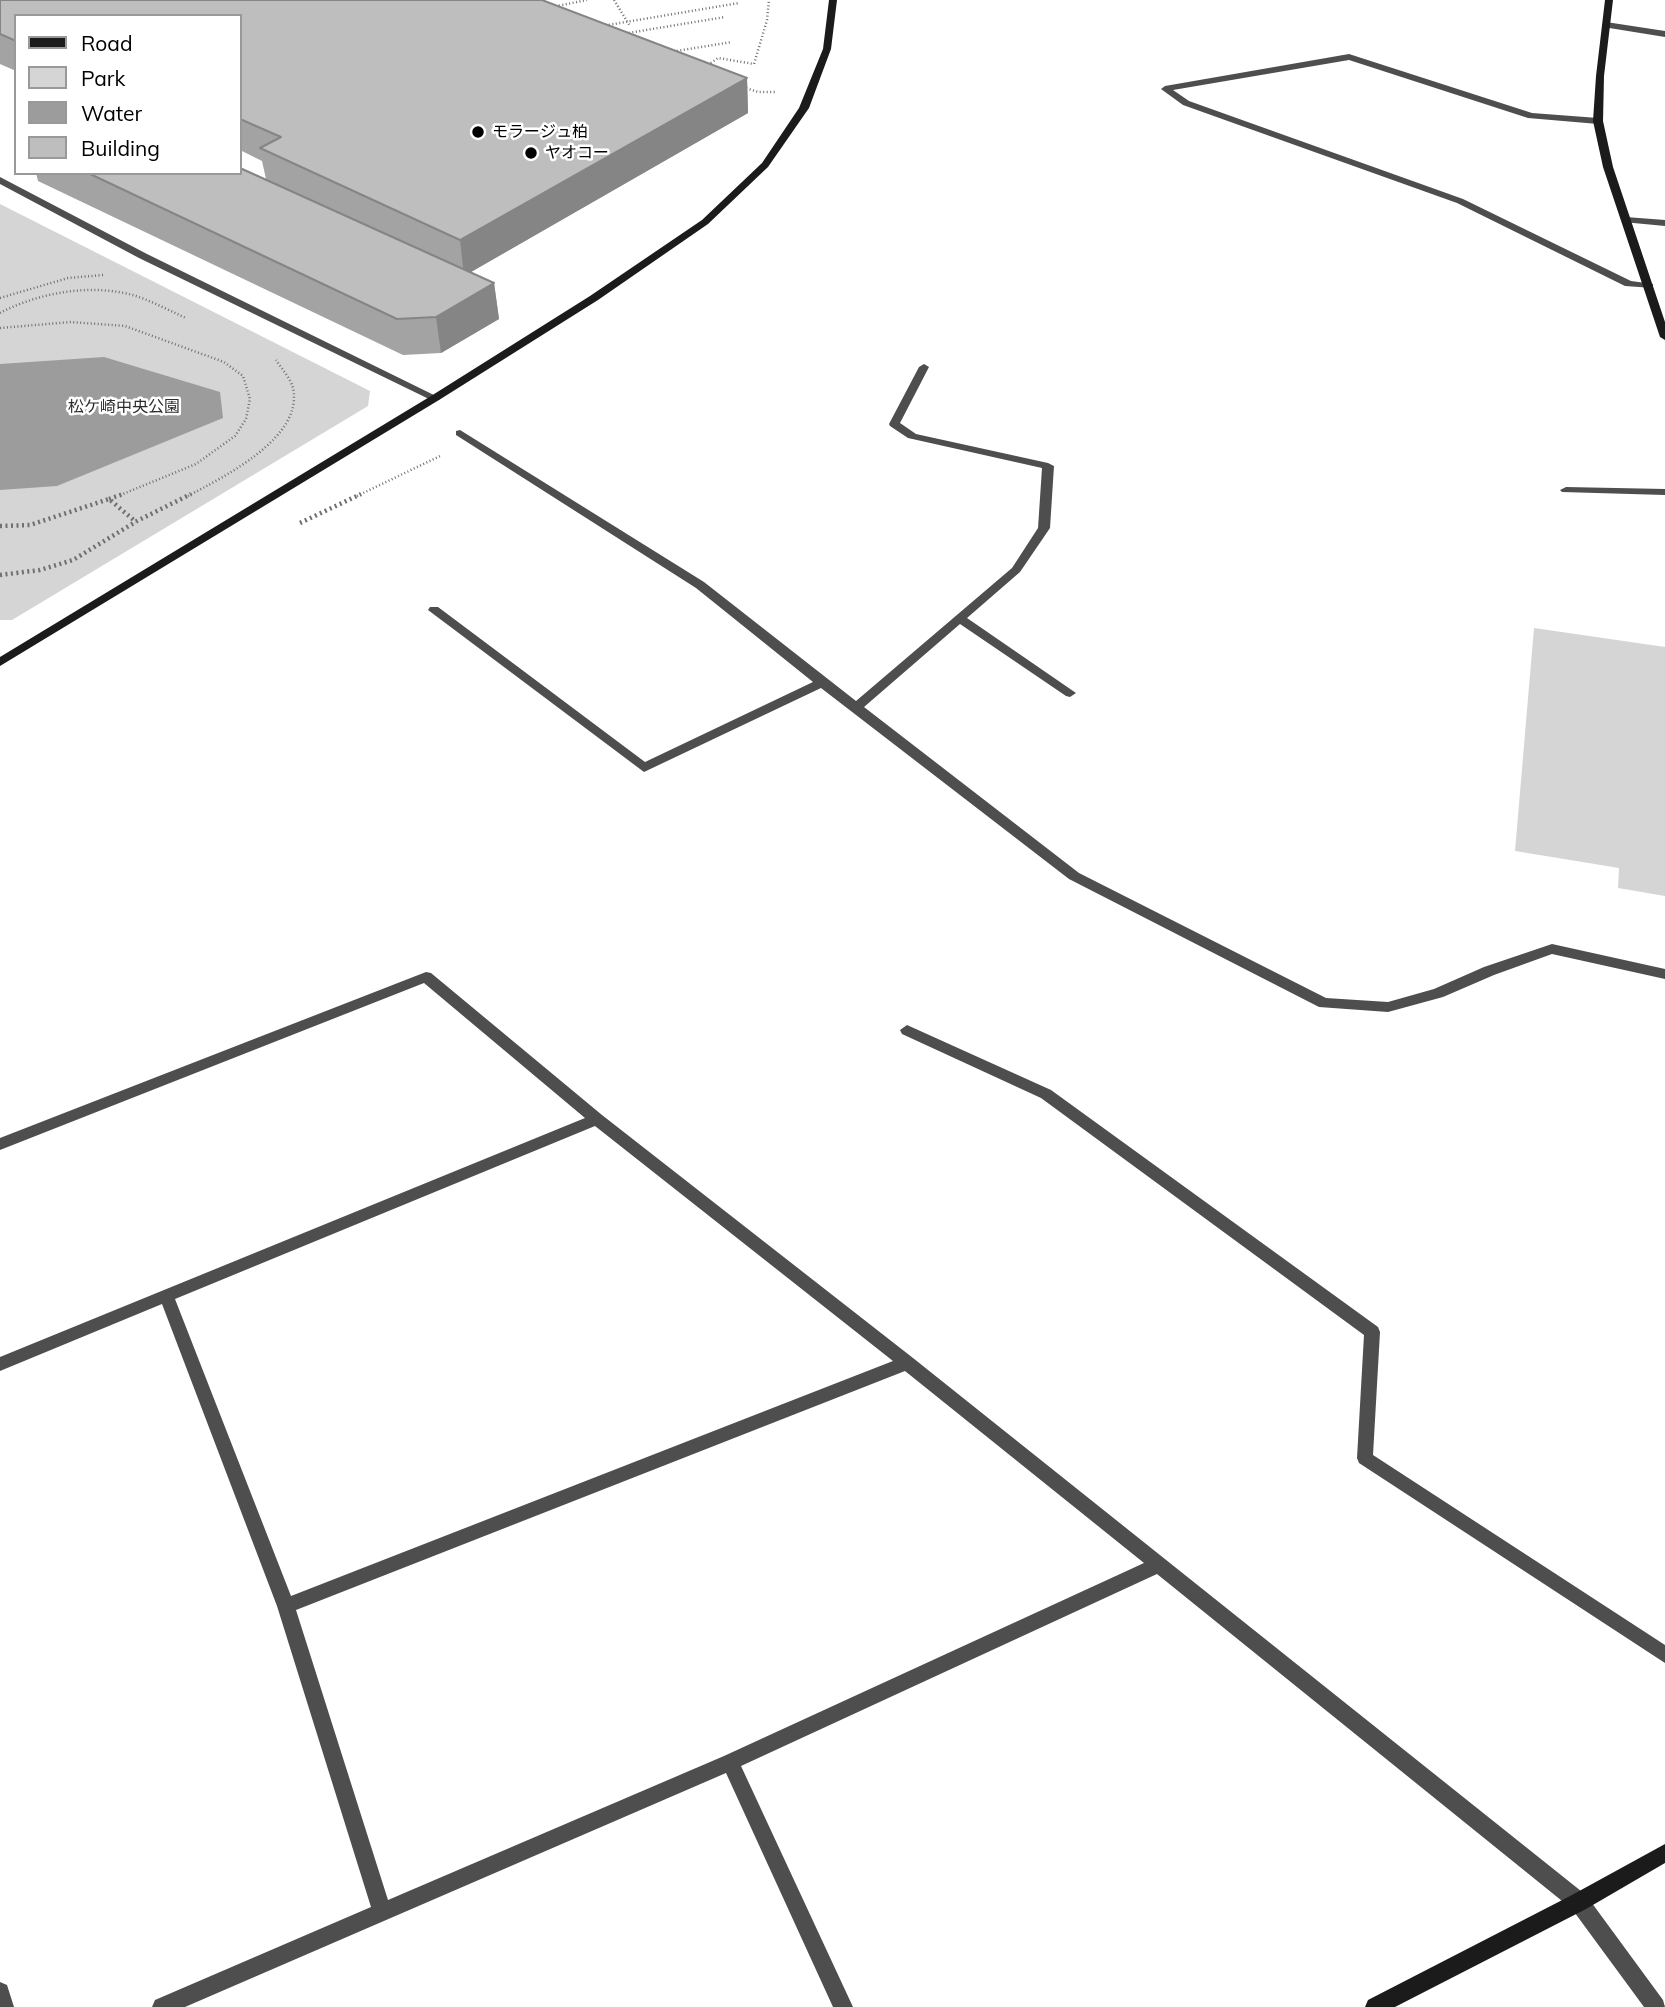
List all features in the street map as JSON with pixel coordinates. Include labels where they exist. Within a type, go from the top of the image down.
[{"type":"street","points":[[0,662],[435,398],[594,298],[705,222],[765,165],[804,108],[827,50],[833,0]]},
{"type":"street","points":[[1609,0],[1598,121],[1608,167],[1665,337]]},
{"type":"street","points":[[1606,25],[1665,34]]},
{"type":"street","points":[[1598,121],[1531,116],[1349,57],[1165,89],[1186,103],[1460,201],[1629,284],[1649,286]]},
{"type":"street","points":[[0,180],[143,256],[435,398]]},
{"type":"street","points":[[1626,220],[1665,222]]},
{"type":"street","points":[[856,707],[1016,570],[1044,528],[1048,466],[912,436],[894,424],[924,367]]},
{"type":"street","points":[[460,433],[701,586],[784,650],[821,683],[856,707],[1074,876],[1324,1003],[1388,1007],[1438,993],[1489,971],[1552,949],[1665,974]]},
{"type":"street","points":[[1566,490],[1665,492]]},
{"type":"street","points":[[434,610],[644,768],[821,683]]},
{"type":"street","points":[[961,619],[1070,693]]},
{"type":"street","points":[[0,1144],[426,977],[597,1119],[907,1363],[1579,1902],[1656,2007]]},
{"type":"street","points":[[907,1030],[1046,1094],[1372,1332],[1365,1458],[1665,1656]]},
{"type":"street","points":[[0,1364],[597,1119]]},
{"type":"street","points":[[167,1297],[286,1606],[382,1911]]},
{"type":"street","points":[[286,1606],[907,1363]]},
{"type":"street","points":[[162,2007],[730,1762],[1158,1565]]},
{"type":"street","points":[[730,1762],[843,2007]]},
{"type":"street","points":[[1375,2007],[1579,1902],[1665,1853]]},
{"type":"street","points":[[0,1992],[4,2007]]},
{"type":"path","points":[[561,14],[548,9],[587,0]]},
{"type":"path","points":[[614,0],[630,26]]},
{"type":"path","points":[[712,73],[702,69],[718,58],[754,64],[769,0]]},
{"type":"path","points":[[607,31],[598,28],[739,3]]},
{"type":"path","points":[[630,40],[618,36],[725,17]]},
{"type":"path","points":[[673,57],[666,54],[732,41]]},
{"type":"path","points":[[740,86],[758,92],[778,92]]},
{"type":"path","points":[[0,298],[68,278],[104,275]]},
{"type":"path","points":[[110,291],[113,282]]},
{"type":"path","points":[[0,313],[37,298],[74,292],[110,291],[136,296],[197,323]]},
{"type":"path","points":[[0,328],[7,330],[71,322],[125,326],[224,362],[247,380],[250,402],[248,417],[241,432],[228,445],[156,481],[30,525],[0,526]]},
{"type":"path","points":[[0,575],[31,572],[63,564],[244,465],[270,446],[289,420],[294,394],[290,378],[271,354]]},
{"type":"path","points":[[289,528],[446,453]]},
{"type":"path","points":[[109,499],[136,522]]},
{"type":"green space","name":"松ケ崎中央公園","points":[[0,204],[370,391],[368,406],[12,620],[0,620]]},
{"type":"green space","points":[[1534,628],[1665,647],[1665,896],[1618,888],[1619,868],[1515,851]]},
{"type":"water","points":[[104,357],[220,392],[223,418],[57,486],[0,490],[0,364]]},
{"type":"building","name":"モラージュ柏","points":[[0,0],[542,0],[747,78],[460,240],[260,148],[281,137],[242,120],[242,14],[14,14],[14,40],[0,34]]},
{"type":"building","points":[[242,169],[494,283],[436,317],[397,319],[92,175],[242,175]]},
{"type":"place","name":"モラージュ柏","points":[[478,132]]},
{"type":"place","name":"ヤオコー","points":[[531,153]]}]
